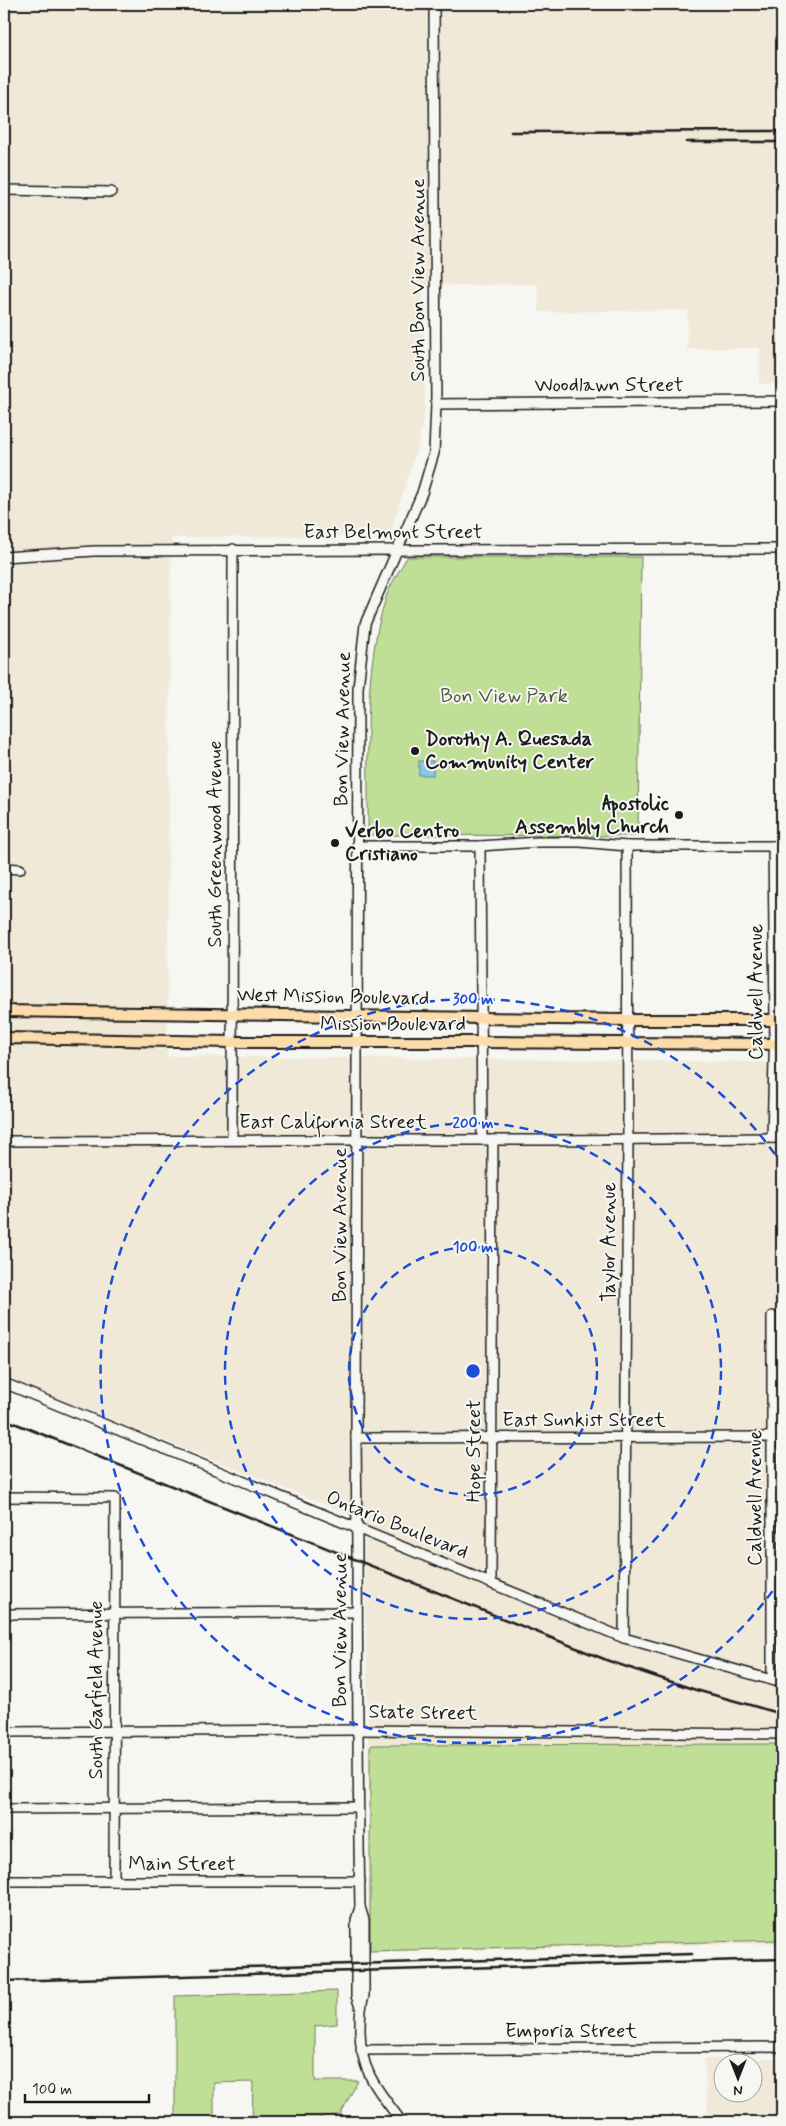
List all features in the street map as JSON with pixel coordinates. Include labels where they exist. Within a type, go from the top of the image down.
[{"type":"main road","name":"West Mission Boulevard","points":[[4,1011],[626,1020],[779,1020]]},
{"type":"main road","name":"Mission Boulevard","points":[[4,1038],[232,1042],[778,1044]]},
{"type":"street","name":"South Bon View Avenue","points":[[397,550],[422,494],[434,453],[436,404],[434,4]]},
{"type":"street","points":[[4,190],[111,192]]},
{"type":"street","name":"Woodlawn Street","points":[[436,404],[782,401]]},
{"type":"street","name":"East Belmont Street","points":[[4,557],[86,551],[233,549],[782,549]]},
{"type":"street","name":"South Greenwood Avenue","points":[[232,1139],[233,549]]},
{"type":"street","name":"Bon View Avenue","points":[[397,550],[364,624],[358,688],[356,1438],[358,1808],[360,1907],[364,1920],[364,1996],[360,2007],[361,2050],[374,2087],[402,2122]]},
{"type":"street","points":[[358,846],[480,846],[546,842],[627,846],[778,846]]},
{"type":"street","points":[[480,846],[482,1140]]},
{"type":"street","name":"Taylor Avenue","points":[[624,1638],[628,1140],[626,1044],[627,846]]},
{"type":"street","name":"Caldwell Avenue","points":[[772,1138],[779,1020],[778,846]]},
{"type":"street","points":[[4,868],[20,869]]},
{"type":"street","name":"East California Street","points":[[4,1141],[782,1138]]},
{"type":"street","name":"Hope Street","points":[[491,1582],[493,1140]]},
{"type":"street","name":"Caldwell Avenue","points":[[772,1316],[778,1438],[772,1680]]},
{"type":"street","name":"Ontario Boulevard","points":[[4,1383],[624,1638],[782,1683]]},
{"type":"street","name":"East Sunkist Street","points":[[356,1438],[778,1438]]},
{"type":"street","name":"South Garfield Avenue","points":[[4,1497],[114,1498],[114,1881]]},
{"type":"street","points":[[4,1614],[357,1612]]},
{"type":"street","name":"State Street","points":[[4,1732],[358,1730],[782,1734]]},
{"type":"street","points":[[4,1808],[358,1808]]},
{"type":"street","name":"Main Street","points":[[4,1881],[360,1881]]},
{"type":"street","name":"Emporia Street","points":[[361,2050],[782,2047]]},
{"type":"shaded area","points":[[4,4],[782,4],[782,383],[759,384],[760,348],[687,349],[688,310],[539,312],[537,284],[423,286],[425,410],[419,441],[390,535],[171,538],[167,1056],[782,1062],[782,1943],[372,1952],[364,1520],[4,1377]]},
{"type":"shaded area","points":[[704,2059],[714,2059],[714,2104],[764,2104],[764,2059],[782,2059],[782,2119],[708,2119]]},
{"type":"green space","name":"Bon View Park","points":[[407,557],[641,557],[638,836],[368,835],[368,715],[373,655],[378,626],[388,593]]},
{"type":"green space","points":[[782,1744],[782,1940],[370,1951],[370,1748],[372,1745]]},
{"type":"green space","points":[[337,1991],[337,2024],[315,2026],[315,2081],[358,2081],[340,2115],[321,2116],[320,2122],[252,2122],[253,2082],[214,2083],[214,2122],[175,2122],[175,1996]]},
{"type":"water","points":[[419,761],[433,761],[433,775],[419,775]]},
{"type":"railway","points":[[511,132],[782,131]]},
{"type":"railway","points":[[687,142],[782,142]]},
{"type":"railway","points":[[4,1419],[609,1661],[696,1690],[782,1714]]},
{"type":"railway","points":[[212,1968],[692,1954]]},
{"type":"railway","points":[[4,1981],[782,1959]]},
{"type":"place","name":"Dorothy A. Quesada Community Center","points":[[415,751]]},
{"type":"place","name":"Apostolic Assembly Church","points":[[679,815]]},
{"type":"place","name":"Verbo Centro Cristiano","points":[[335,843]]}]
